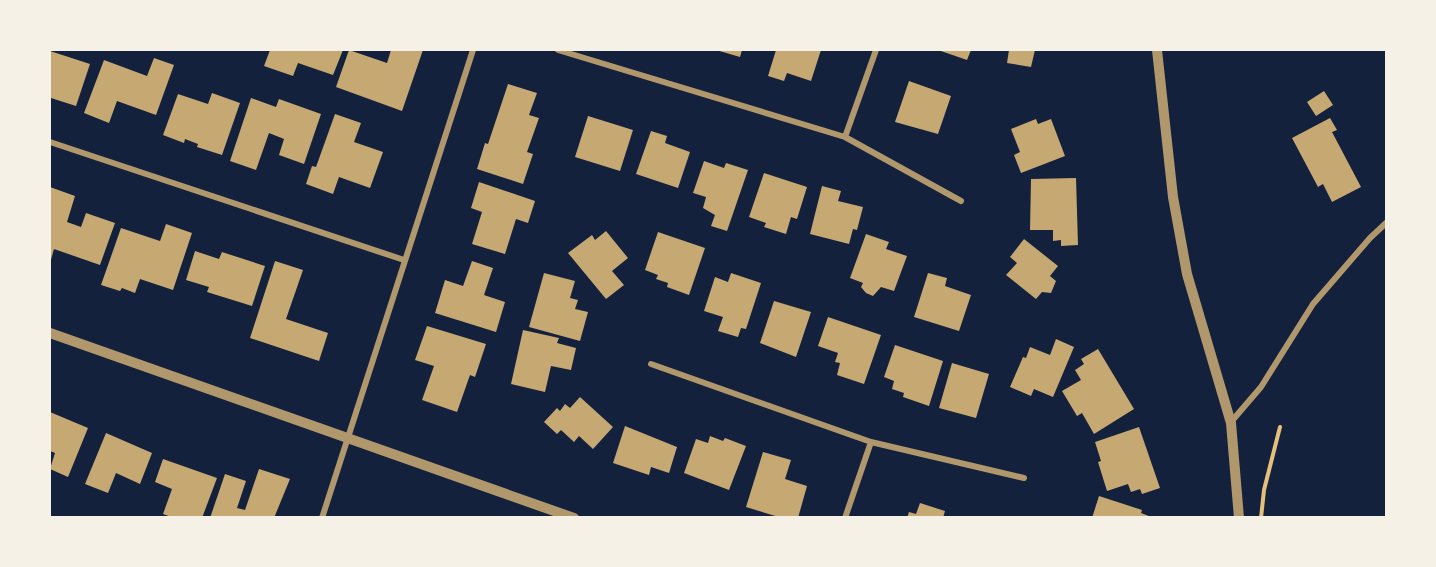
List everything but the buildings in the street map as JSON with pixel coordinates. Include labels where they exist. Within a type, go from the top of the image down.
[{"type":"street","points":[[322,518],[346,437],[473,50]]},
{"type":"street","points":[[558,50],[845,137],[961,201]]},
{"type":"street","points":[[845,137],[876,50]]},
{"type":"street","points":[[1157,50],[1173,197],[1187,274],[1231,423],[1239,518]]},
{"type":"street","points":[[50,142],[404,260]]},
{"type":"street","points":[[1231,423],[1261,387],[1313,304],[1370,238],[1386,223]]},
{"type":"street","points":[[50,333],[574,518]]},
{"type":"street","points":[[651,364],[871,442],[1024,478]]},
{"type":"street","points":[[845,518],[871,442]]},
{"type":"path","points":[[1261,518],[1264,490],[1280,427]]}]
